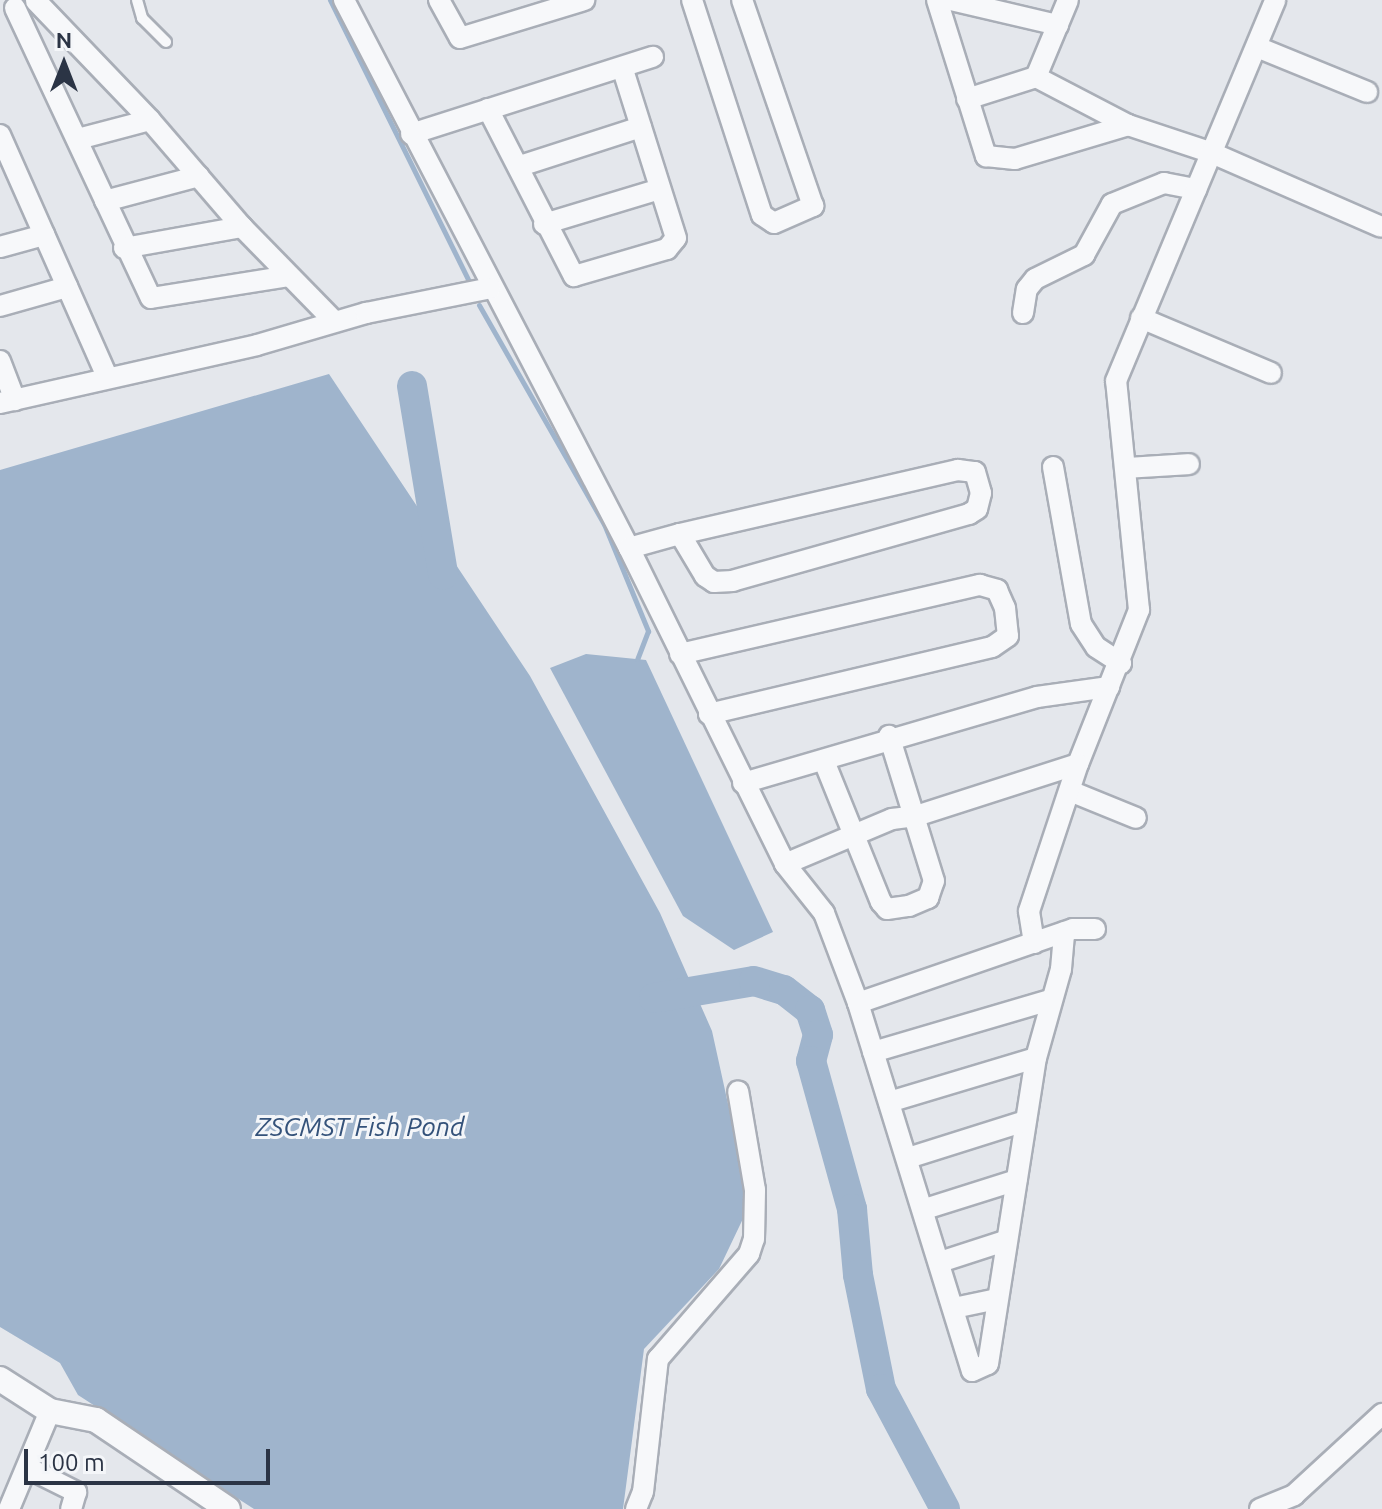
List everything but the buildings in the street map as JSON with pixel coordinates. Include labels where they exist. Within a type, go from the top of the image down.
[{"type":"street","points":[[288,276],[155,300],[124,248],[78,139],[8,10],[36,0],[150,120],[242,227],[334,321]]},
{"type":"street","points":[[344,0],[491,288],[629,548],[785,864],[824,913],[858,1003],[925,1209],[968,1367],[979,1371],[988,1364],[1036,1058],[1061,969],[1064,932]]},
{"type":"street","points":[[439,0],[460,38],[584,0]]},
{"type":"street","points":[[692,0],[762,215],[774,223],[813,206],[742,0]]},
{"type":"street","points":[[937,0],[981,147],[997,160],[1128,125]]},
{"type":"street","points":[[951,0],[1058,25]]},
{"type":"street","points":[[1036,77],[1068,0]]},
{"type":"street","points":[[1034,943],[1029,911],[1078,764],[1121,663],[1139,610],[1116,381],[1275,0]]},
{"type":"street","points":[[1257,47],[1367,92]]},
{"type":"street","points":[[411,134],[653,57]]},
{"type":"street","points":[[488,109],[520,166],[544,224],[569,271],[583,275],[673,245],[676,238],[622,67]]},
{"type":"street","points":[[967,99],[1036,77],[1128,125],[1212,153],[1381,227]]},
{"type":"street","points":[[78,139],[150,120]]},
{"type":"street","points":[[520,166],[641,127]]},
{"type":"street","points":[[0,135],[107,376]]},
{"type":"street","points":[[105,201],[199,176]]},
{"type":"street","points":[[1023,313],[1027,289],[1045,273],[1084,255],[1112,204],[1164,183],[1196,189]]},
{"type":"street","points":[[544,224],[660,189]]},
{"type":"street","points":[[124,248],[242,227]]},
{"type":"street","points":[[0,247],[44,235]]},
{"type":"street","points":[[0,306],[67,287]]},
{"type":"street","points":[[0,361],[8,402],[107,376],[257,345],[334,321],[491,288]]},
{"type":"street","points":[[1141,318],[1271,373]]},
{"type":"street","points":[[1126,468],[1189,464]]},
{"type":"street","points":[[1053,467],[1081,624],[1096,647],[1121,663]]},
{"type":"street","points":[[629,548],[680,534],[958,470],[975,472],[981,493],[977,509],[958,518],[733,581],[714,582],[705,576],[680,534]]},
{"type":"street","points":[[680,654],[980,585],[997,590],[1005,608],[1008,636],[992,647],[709,714]]},
{"type":"street","points":[[743,783],[824,761],[889,736],[1037,697],[1109,687]]},
{"type":"street","points":[[824,761],[881,902],[887,909],[909,906],[928,898],[934,881],[889,736]]},
{"type":"street","points":[[785,864],[854,832],[916,816],[1078,764]]},
{"type":"street","points":[[1070,791],[1136,818]]},
{"type":"street","points":[[858,1003],[1064,932],[1095,929]]},
{"type":"street","points":[[873,1052],[1050,1000]]},
{"type":"street","points":[[889,1102],[1036,1058]]},
{"type":"street","points":[[636,1509],[643,1492],[658,1359],[749,1254],[754,1239],[755,1190],[738,1091]]},
{"type":"street","points":[[908,1158],[1025,1121]]},
{"type":"street","points":[[925,1209],[1017,1180]]},
{"type":"street","points":[[940,1262],[1005,1241]]},
{"type":"street","points":[[954,1308],[997,1299]]},
{"type":"street","points":[[0,1379],[50,1411],[96,1420],[228,1509]]},
{"type":"street","points":[[9,1509],[50,1411]]},
{"type":"street","points":[[1260,1509],[1294,1495],[1382,1414]]},
{"type":"street","points":[[28,1468],[76,1492],[71,1509]]},
{"type":"lane","points":[[137,0],[142,18],[166,42]]},
{"type":"water","name":"ZSCMST Fish Pond","points":[[329,374],[530,676],[660,913],[712,1031],[750,1204],[719,1269],[644,1349],[623,1509],[254,1509],[78,1395],[60,1363],[0,1327],[0,470]]},
{"type":"water","points":[[586,654],[646,660],[773,932],[734,950],[683,916],[550,668]]},
{"type":"waterway","points":[[330,0],[471,285]]},
{"type":"waterway","points":[[479,305],[604,524],[648,631],[637,659]]},
{"type":"waterway","points":[[412,386],[443,574]]},
{"type":"waterway","points":[[654,998],[754,981],[784,990],[810,1010],[818,1035],[811,1061],[852,1209],[858,1275],[881,1389],[945,1509]]}]
